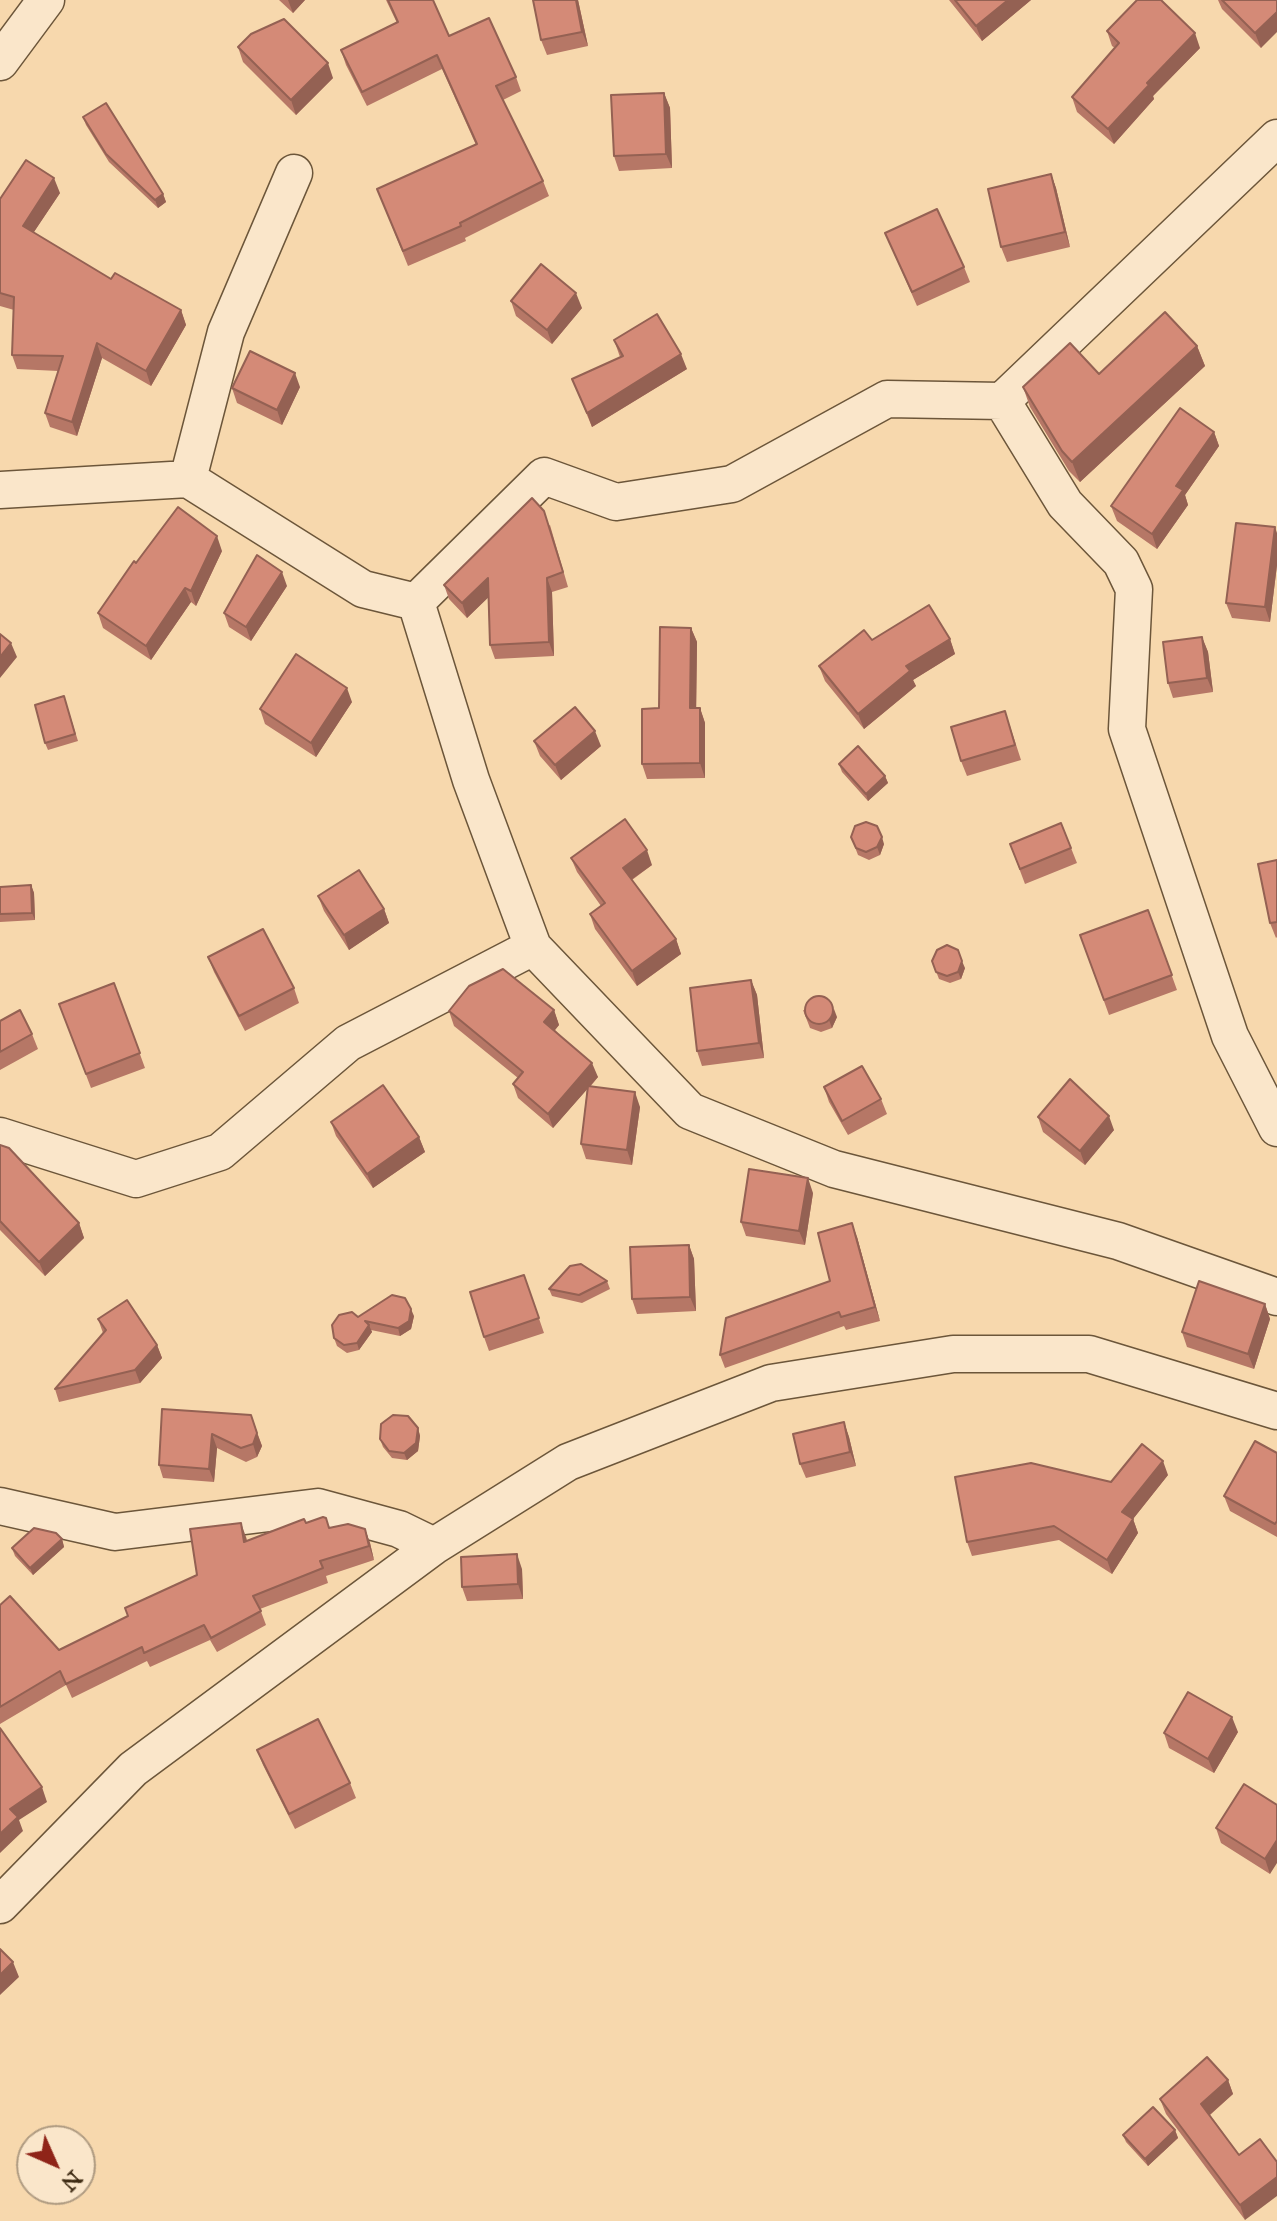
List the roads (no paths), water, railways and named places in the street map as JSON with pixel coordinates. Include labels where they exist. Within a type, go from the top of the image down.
[{"type":"street","points":[[0,62],[46,0]]},
{"type":"street","points":[[416,602],[544,476],[616,502],[732,484],[887,399],[1002,401],[1277,138]]},
{"type":"street","points":[[188,479],[226,332],[294,173]]},
{"type":"street","points":[[1002,401],[1065,504],[1121,562],[1134,589],[1127,729],[1230,1036],[1277,1128]]},
{"type":"street","points":[[0,490],[188,479],[363,589],[416,602]]},
{"type":"street","points":[[416,602],[471,780],[533,947],[690,1111],[834,1169],[1118,1241],[1277,1297]]},
{"type":"street","points":[[0,1136],[136,1179],[220,1152],[348,1043],[533,947]]},
{"type":"street","points":[[0,1905],[133,1769],[434,1546],[568,1462],[771,1383],[953,1354],[1089,1354],[1277,1411]]},
{"type":"street","points":[[0,1506],[115,1532],[318,1507],[399,1529],[434,1546]]}]
